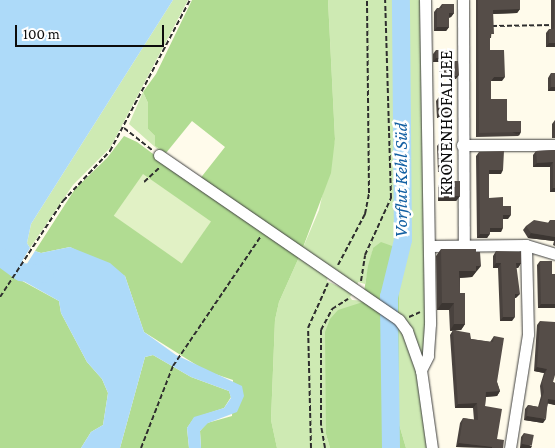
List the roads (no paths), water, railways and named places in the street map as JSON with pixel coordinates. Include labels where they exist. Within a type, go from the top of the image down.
[{"type":"street","points":[[420,370],[428,356],[430,309],[425,0]]},
{"type":"street","name":"KRONENHOFALLEE","points":[[463,0],[462,145],[464,246]]},
{"type":"street","points":[[462,145],[555,145]]},
{"type":"street","points":[[163,158],[267,227],[397,318],[407,331],[420,370],[432,448]]},
{"type":"street","points":[[429,246],[526,245],[555,254]]},
{"type":"street","points":[[510,448],[528,334],[526,245]]},
{"type":"water","points":[[0,0],[173,0],[31,224],[27,243],[30,248],[13,276],[0,264]]},
{"type":"water","points":[[70,247],[110,263],[125,276],[144,332],[176,355],[242,386],[244,396],[237,412],[208,423],[200,431],[201,448],[189,448],[187,428],[194,417],[224,408],[231,398],[229,391],[191,377],[153,355],[145,357],[120,448],[81,448],[91,432],[103,425],[108,393],[102,379],[87,362],[61,313],[59,301],[18,278],[35,251],[41,253]]},
{"type":"waterway","name":"Vorflut Kehl Süd","points":[[391,448],[389,297],[403,240],[401,0]]},
{"type":"waterway","points":[[0,257],[21,272],[45,274]]}]
